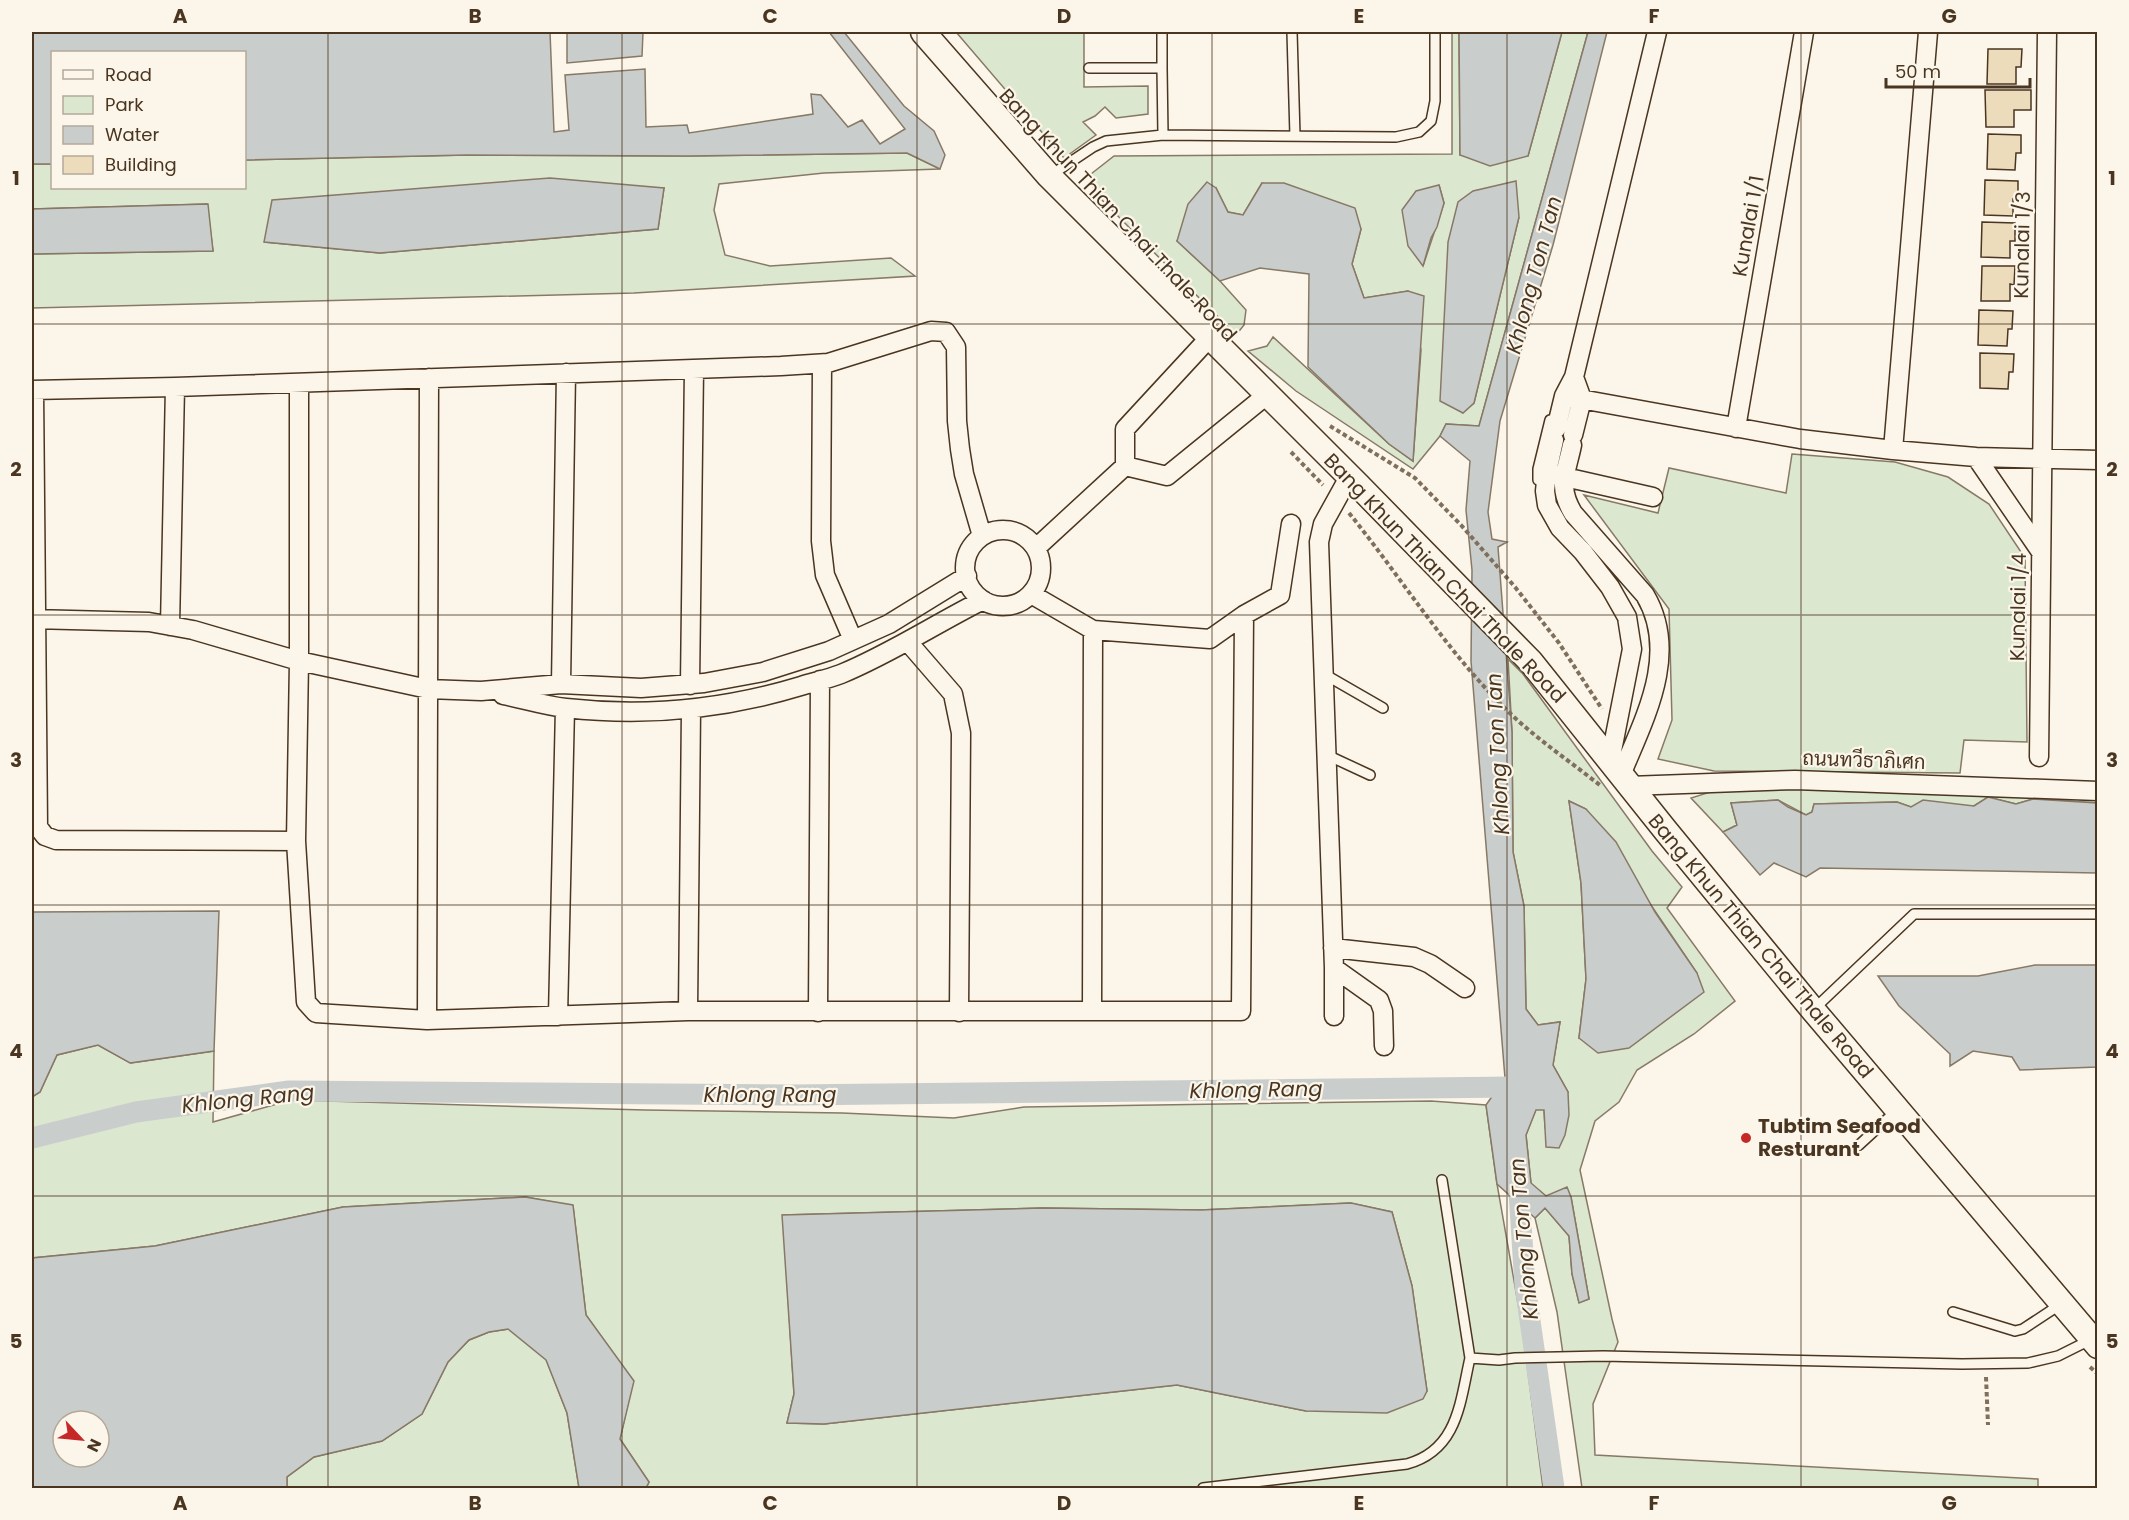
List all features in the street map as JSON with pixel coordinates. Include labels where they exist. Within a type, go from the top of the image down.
[{"type":"main road","name":"Bang Khun Thian Chai Thale Road","points":[[923,32],[1049,176],[1268,394],[1531,662],[1813,1010],[2095,1343]]},
{"type":"street","points":[[1620,774],[1632,649],[1627,617],[1610,587],[1583,552],[1560,528],[1547,505],[1545,491],[1547,472],[1564,437],[1574,398],[1574,377],[1657,32]]},
{"type":"street","name":"Kunalai 1/1","points":[[1736,428],[1804,32]]},
{"type":"street","points":[[1893,450],[1928,32]]},
{"type":"street","name":"Kunalai 1/3","points":[[2042,459],[2047,32]]},
{"type":"street","points":[[296,841],[56,840],[38,836],[33,390],[822,364],[931,331],[946,332],[956,347],[957,421],[960,449],[964,474],[982,536]]},
{"type":"street","points":[[1036,548],[1125,466],[1125,429],[1210,338]]},
{"type":"street","points":[[822,364],[821,541],[825,575],[853,640]]},
{"type":"street","points":[[690,685],[694,369]]},
{"type":"street","points":[[561,684],[566,373]]},
{"type":"street","points":[[427,1020],[429,378]]},
{"type":"street","points":[[298,383],[299,661],[296,841],[306,1002],[316,1012],[427,1020],[688,1011],[1241,1011],[1244,615]]},
{"type":"street","points":[[170,626],[174,387]]},
{"type":"street","points":[[1125,466],[1167,476],[1268,394]]},
{"type":"street","points":[[1574,398],[1800,439],[1976,457],[2097,460]]},
{"type":"street","points":[[1564,437],[1564,498],[1573,513],[1646,595],[1659,626],[1660,650],[1654,693],[1620,774]]},
{"type":"street","points":[[1976,457],[2041,552]]},
{"type":"street","name":"Kunalai 1/4","points":[[2039,757],[2042,459]]},
{"type":"street","points":[[1547,472],[1653,497]]},
{"type":"street","points":[[1334,1016],[1328,755],[1319,542],[1323,524],[1349,477]]},
{"type":"street","points":[[1031,594],[1092,630],[1210,639],[1244,615],[1280,595],[1291,524]]},
{"type":"street","points":[[1006,529],[1028,538],[1036,548],[1041,559],[1038,584],[1021,602],[1008,606],[995,605],[983,600],[973,591],[965,568],[967,556],[982,536],[1006,529]]},
{"type":"street","points":[[34,619],[149,622],[193,630],[299,661],[428,689],[481,691],[561,684],[641,688],[690,685],[763,672],[829,651],[889,624],[967,576]]},
{"type":"street","points":[[481,691],[566,708],[646,712],[711,707],[772,695],[840,674],[908,642],[945,619],[983,600]]},
{"type":"street","points":[[1092,630],[1092,1011]]},
{"type":"street","points":[[908,642],[953,694],[961,733],[959,1011]]},
{"type":"street","points":[[818,1011],[820,680]]},
{"type":"street","points":[[558,1016],[566,708]]},
{"type":"street","points":[[688,1011],[691,709]]},
{"type":"street","name":"ถนนทวีธาภิเศก","points":[[1620,774],[2097,791]]},
{"type":"street","points":[[1333,948],[1414,957],[1430,964],[1465,988]]},
{"type":"street","points":[[1334,968],[1379,1000],[1383,1011],[1384,1046]]},
{"type":"lane","points":[[1162,32],[1163,135]]},
{"type":"lane","points":[[1292,32],[1295,136]]},
{"type":"lane","points":[[1049,176],[1106,141],[1163,135],[1396,137],[1419,132],[1431,122],[1435,101],[1435,32]]},
{"type":"lane","points":[[1089,68],[1162,68]]},
{"type":"lane","points":[[1547,505],[1538,496],[1538,469],[1560,387],[1580,352]]},
{"type":"lane","points":[[1324,674],[1383,708]]},
{"type":"lane","points":[[1328,755],[1370,775]]},
{"type":"lane","points":[[1813,1010],[1914,914],[2097,914]]},
{"type":"lane","points":[[1858,1144],[1897,1109]]},
{"type":"lane","points":[[1203,1488],[1407,1464],[1423,1460],[1442,1444],[1456,1421],[1470,1358],[1442,1180]]},
{"type":"lane","points":[[1953,1312],[2014,1331],[2023,1329],[2061,1304]]},
{"type":"lane","points":[[1470,1358],[1499,1360],[1603,1356],[2028,1363],[2058,1356],[2095,1343]]},
{"type":"path","name":"Bang Khun Thian Chai Thale Road","points":[[1323,422],[1415,478],[1461,525],[1515,587],[1559,643],[1594,696]]},
{"type":"path","points":[[1447,644],[1514,717]]},
{"type":"path","points":[[1986,1364],[1988,1425]]},
{"type":"green space","points":[[956,32],[1084,32],[1084,87],[1148,86],[1148,114],[1116,118],[1105,107],[1095,116],[1083,122],[1096,135],[1064,158]]},
{"type":"green space","points":[[1452,32],[1459,32],[1460,155],[1528,156],[1562,32],[1588,32],[1479,426],[1446,424],[1440,436],[1413,469],[1296,391],[1248,351],[1267,346],[1273,337],[1389,444],[1413,461],[1421,350],[1408,291],[1364,298],[1352,264],[1361,229],[1262,183],[1243,215],[1228,212],[1216,188],[1177,241],[1220,281],[1246,310],[1244,325],[1236,335],[1094,192],[1091,174],[1114,156],[1452,154]],"holes":[[[1439,185],[1444,203],[1423,266]],[[1519,217],[1474,403],[1463,412]]]},
{"type":"green space","points":[[907,153],[940,169],[824,173],[719,184],[714,210],[725,255],[770,266],[891,258],[915,276],[634,293],[32,308],[32,254],[213,251],[207,204],[32,209],[32,164],[51,164],[51,189],[246,189],[246,160],[467,155],[688,156]],"holes":[[[664,188],[658,229],[380,253],[264,242]]]},
{"type":"green space","points":[[1792,454],[1895,462],[1948,477],[1989,504],[2025,558],[2027,742],[1964,740],[1960,773],[1714,771],[1658,759],[1672,720],[1669,609],[1584,495],[1658,513],[1669,468],[1786,493]]},
{"type":"green space","points":[[1508,659],[1523,674],[1652,851],[1682,887],[1667,908],[1735,1001],[1694,1034],[1637,1070],[1619,1102],[1595,1121],[1580,1170],[1618,1342],[1593,1404],[1595,1455],[2038,1479],[2038,1488],[1582,1488],[1557,1312],[1535,1218],[1545,1208],[1569,1236],[1572,1274],[1579,1302],[1589,1299],[1571,1197],[1546,1196],[1531,1184],[1526,1135],[1536,1109],[1544,1109],[1545,1127],[1568,1092],[1553,1065],[1560,1022],[1538,1025],[1526,1009],[1524,906],[1513,852],[1512,732]],"holes":[[[1569,801],[1586,809],[1697,973],[1579,1038],[1586,979],[1581,883]]]},
{"type":"green space","points":[[1726,787],[2097,793],[2098,803],[2033,799],[2016,804],[1988,797],[1974,806],[1911,807],[1897,802],[1814,804],[1812,812],[1806,815],[1778,800],[1731,803],[1737,825],[1723,832],[1691,798]]},
{"type":"green space","points":[[98,1045],[131,1063],[214,1051],[213,1122],[291,1100],[842,1113],[954,1118],[1024,1107],[1431,1101],[1486,1105],[1497,1184],[1522,1326],[1543,1488],[646,1488],[649,1482],[620,1439],[633,1381],[586,1315],[573,1206],[526,1197],[343,1207],[155,1246],[32,1258],[32,1097],[40,1092],[57,1055]],"holes":[[[1350,1203],[1392,1212],[1412,1286],[1427,1391],[1306,1411],[1177,1385],[824,1424],[787,1423],[794,1394],[783,1215],[1042,1208],[1201,1210]]]},
{"type":"green space","points":[[509,1329],[546,1359],[567,1413],[579,1488],[287,1488],[287,1477],[314,1457],[382,1441],[422,1414],[448,1362],[469,1340],[489,1332]]},
{"type":"water","points":[[32,32],[550,32],[554,132],[569,130],[565,75],[645,69],[646,127],[687,125],[689,133],[813,114],[811,94],[821,95],[848,127],[862,120],[880,144],[905,129],[829,32],[844,32],[904,106],[934,131],[945,155],[940,169],[907,153],[688,156],[467,155],[246,160],[246,51],[51,51],[51,164],[32,164]]},
{"type":"water","points":[[567,32],[643,32],[642,56],[567,63]]},
{"type":"water","points":[[1459,32],[1562,32],[1528,156],[1490,166],[1460,155]]},
{"type":"water","points":[[1588,32],[1607,32],[1553,245],[1500,421],[1488,512],[1492,539],[1507,542],[1498,547],[1512,732],[1513,852],[1524,906],[1526,1009],[1538,1025],[1560,1022],[1553,1065],[1568,1092],[1569,1115],[1565,1135],[1559,1148],[1546,1147],[1544,1110],[1536,1110],[1526,1135],[1531,1183],[1546,1196],[1567,1187],[1571,1197],[1589,1299],[1579,1303],[1572,1274],[1569,1236],[1545,1208],[1535,1218],[1497,1184],[1486,1105],[1505,1078],[1471,661],[1472,570],[1466,510],[1470,461],[1440,436],[1446,424],[1479,426]]},
{"type":"water","points":[[550,178],[664,188],[658,229],[380,253],[264,242],[272,200]]},
{"type":"water","points":[[1516,181],[1519,217],[1474,403],[1463,413],[1440,401],[1448,242],[1458,202],[1473,191]]},
{"type":"water","points":[[1207,182],[1216,188],[1228,212],[1243,215],[1262,183],[1284,183],[1355,208],[1361,229],[1352,264],[1364,298],[1408,291],[1424,296],[1413,461],[1389,444],[1308,367],[1309,274],[1260,268],[1220,281],[1177,241],[1188,204]]},
{"type":"water","points":[[1439,185],[1444,203],[1423,266],[1408,246],[1402,210],[1416,191]]},
{"type":"water","points":[[208,204],[213,251],[32,254],[32,209]]},
{"type":"water","points":[[1988,797],[2016,804],[2033,799],[2097,803],[2097,873],[1820,868],[1806,877],[1774,863],[1760,875],[1723,832],[1737,825],[1731,803],[1778,800],[1806,815],[1812,812],[1814,804],[1897,802],[1911,807],[1923,800],[1974,806]]},
{"type":"water","points":[[1569,801],[1586,809],[1616,842],[1655,912],[1697,973],[1704,992],[1629,1048],[1598,1053],[1579,1038],[1586,979],[1581,883]]},
{"type":"water","points":[[219,911],[214,1051],[130,1063],[98,1045],[57,1055],[40,1092],[32,1097],[32,912]]},
{"type":"water","points":[[2035,965],[2097,965],[2097,1067],[2020,1070],[2012,1057],[1973,1051],[1950,1066],[1950,1054],[1899,1006],[1878,976],[1978,976]]},
{"type":"water","points":[[525,1197],[573,1205],[586,1315],[634,1381],[620,1439],[649,1482],[646,1488],[579,1488],[567,1413],[546,1360],[508,1329],[489,1332],[469,1340],[448,1362],[422,1414],[382,1441],[314,1457],[287,1477],[287,1488],[32,1488],[32,1258],[155,1246],[343,1207]]},
{"type":"water","points":[[1351,1203],[1392,1212],[1412,1286],[1427,1391],[1423,1399],[1387,1413],[1306,1411],[1177,1385],[824,1424],[787,1423],[794,1394],[782,1215],[1042,1208],[1201,1210]]},
{"type":"building","points":[[1988,49],[2022,49],[2021,67],[2016,67],[2016,84],[1987,84]]},
{"type":"building","points":[[1985,90],[2031,90],[2031,110],[2014,110],[2014,127],[1986,127]]},
{"type":"building","points":[[1988,134],[2021,135],[2021,153],[2016,153],[2015,170],[1987,169]]},
{"type":"building","points":[[1985,180],[2018,181],[2018,199],[2013,199],[2013,216],[1984,215]]},
{"type":"building","points":[[1982,222],[2015,223],[2015,241],[2010,241],[2010,258],[1981,257]]},
{"type":"building","points":[[1982,266],[2015,266],[2014,285],[2010,284],[2010,301],[1981,301]]},
{"type":"building","points":[[1979,310],[2013,311],[2012,329],[2008,329],[2007,346],[1978,345]]},
{"type":"building","points":[[1980,353],[2014,354],[2013,372],[2009,372],[2008,389],[1980,388]]},
{"type":"waterway","name":"Khlong Rang","points":[[32,1138],[136,1112],[289,1091],[792,1095],[1512,1087]]},
{"type":"waterway","name":"Khlong Ton Tan","points":[[1518,1176],[1525,1286],[1554,1488]]},
{"type":"place","name":"Tubtim Seafood Resturant","points":[[1746,1138]]}]
